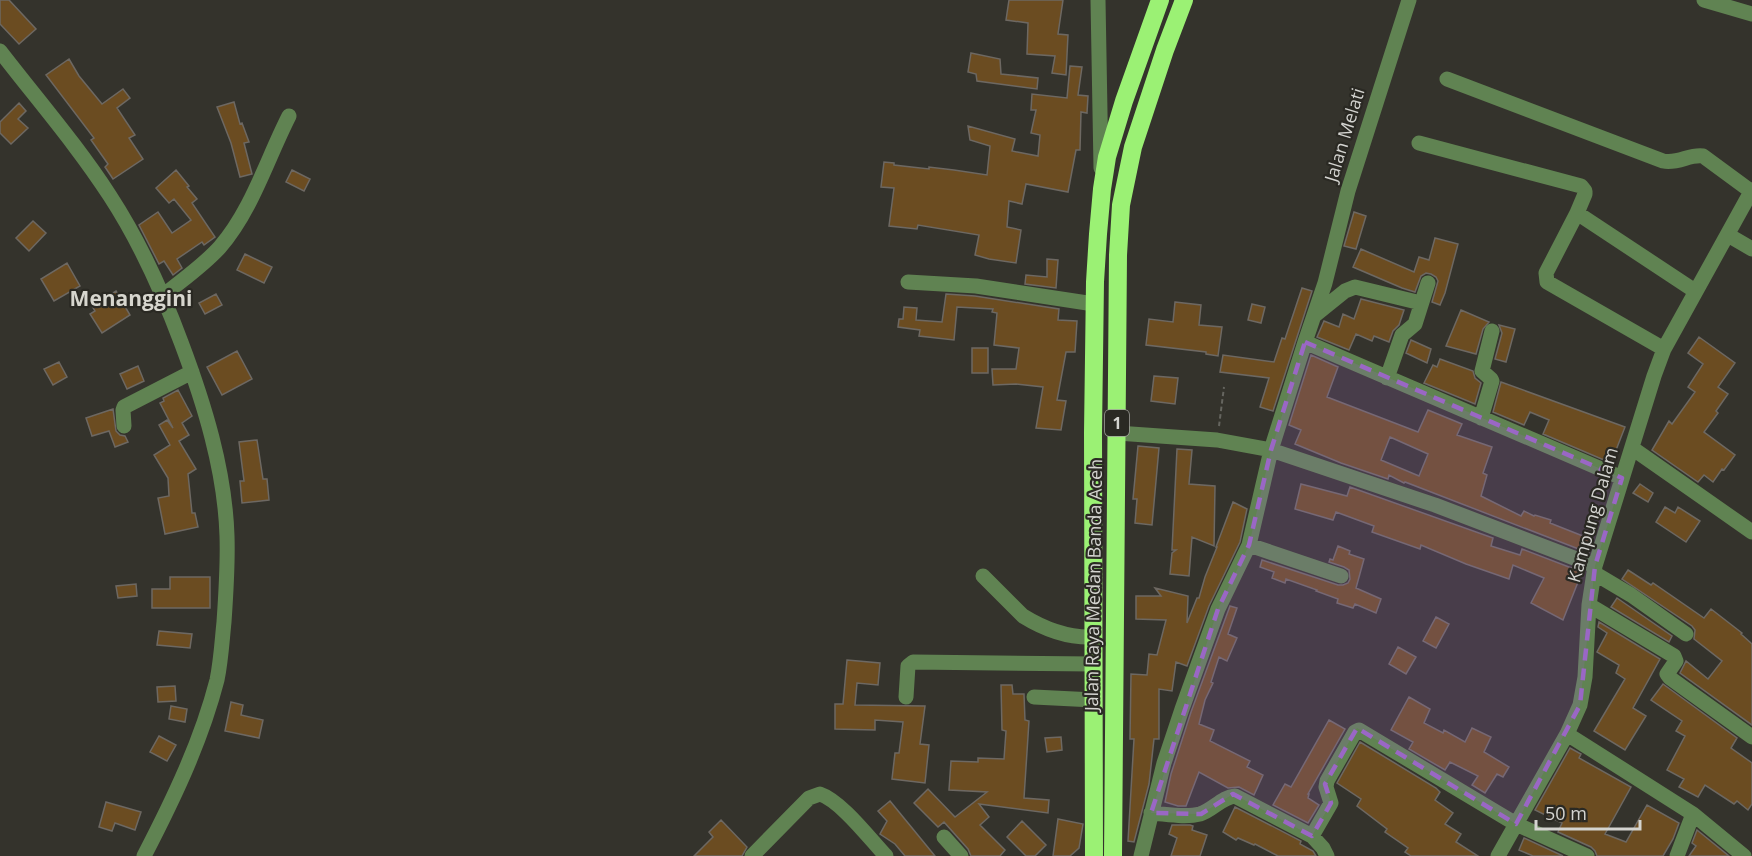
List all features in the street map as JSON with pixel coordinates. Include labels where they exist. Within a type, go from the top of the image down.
[{"type":"highway","name":"Jalan Raya Medan Banda Aceh","points":[[1092,855],[1095,304],[1098,234],[1107,157],[1160,0]]},
{"type":"highway","name":"Jalan Raya Medan Banda Aceh","points":[[1113,856],[1119,217],[1123,189],[1136,138],[1184,0]]},
{"type":"street","points":[[1098,0],[1102,189]]},
{"type":"street","name":"Jalan Melati","points":[[1141,856],[1164,763],[1182,709],[1218,609],[1249,545],[1271,450],[1325,283],[1348,191],[1409,0]]},
{"type":"street","points":[[1704,0],[1752,14]]},
{"type":"street","points":[[0,51],[110,196],[146,258],[164,295],[200,395],[211,433],[222,489],[227,534],[227,590],[220,663],[204,723],[183,775],[144,856]]},
{"type":"street","points":[[1448,79],[1663,161],[1680,161],[1697,155],[1703,156],[1752,191]]},
{"type":"street","points":[[164,295],[209,258],[229,235],[250,200],[290,116]]},
{"type":"street","points":[[1419,143],[1581,186],[1585,194],[1546,273],[1547,282],[1664,349]]},
{"type":"street","name":"Kampung Dalam","points":[[1498,856],[1567,734],[1580,705],[1583,692],[1589,605],[1595,570],[1653,376],[1664,349],[1695,291],[1752,191]]},
{"type":"street","points":[[1577,213],[1695,291]]},
{"type":"street","points":[[1728,235],[1752,249]]},
{"type":"street","points":[[908,282],[976,286],[1095,304]]},
{"type":"street","points":[[1387,378],[1402,335],[1415,324],[1428,283]]},
{"type":"street","points":[[1314,316],[1345,291],[1355,287],[1421,303]]},
{"type":"street","points":[[1481,418],[1492,381],[1482,371],[1492,331]]},
{"type":"street","points":[[1305,342],[1622,478]]},
{"type":"street","points":[[124,426],[124,407],[192,372]]},
{"type":"street","points":[[1117,433],[1217,440],[1271,450],[1435,505],[1595,570],[1686,634]]},
{"type":"street","points":[[1632,448],[1752,532]]},
{"type":"street","points":[[1249,545],[1341,576]]},
{"type":"street","points":[[983,576],[1023,616],[1030,620],[1045,628],[1072,636],[1093,637]]},
{"type":"street","points":[[1589,605],[1674,656],[1676,661],[1667,674],[1670,678],[1752,737]]},
{"type":"street","points":[[906,697],[908,666],[913,662],[1093,664]]},
{"type":"street","points":[[1034,697],[1094,700]]},
{"type":"street","points":[[1312,836],[1331,803],[1326,787],[1327,781],[1355,732],[1359,730],[1516,824],[1587,856]]},
{"type":"street","points":[[1567,734],[1693,814],[1744,856]]},
{"type":"street","points":[[752,856],[809,798],[820,794],[831,799],[886,856]]},
{"type":"street","points":[[1151,813],[1191,815],[1201,813],[1235,796],[1312,836],[1325,850],[1327,856]]},
{"type":"street","points":[[1677,856],[1693,814]]},
{"type":"street","points":[[944,837],[961,856]]},
{"type":"path","points":[[1217,440],[1224,387]]},
{"type":"highlighted area","points":[[1305,342],[1622,478],[1595,566],[1580,705],[1516,824],[1357,728],[1325,784],[1331,803],[1312,836],[1233,794],[1201,814],[1151,813],[1218,609],[1249,545],[1271,450]]},
{"type":"building","points":[[0,0],[9,0],[36,29],[19,44],[0,24]]},
{"type":"building","points":[[1009,0],[1063,0],[1058,34],[1068,35],[1066,75],[1052,73],[1055,56],[1027,54],[1028,23],[1006,20]]},
{"type":"building","points":[[971,53],[1000,59],[1001,74],[1038,78],[1037,89],[977,81],[976,74],[968,72]]},
{"type":"building","points":[[69,59],[79,76],[102,104],[123,89],[130,98],[117,108],[135,135],[129,138],[143,159],[113,179],[105,167],[108,164],[91,140],[94,138],[46,75]]},
{"type":"building","points":[[1070,66],[1082,67],[1078,95],[1088,96],[1087,113],[1081,112],[1080,150],[1076,150],[1068,192],[1026,184],[1022,204],[1009,201],[1007,227],[1021,230],[1016,263],[975,255],[979,235],[918,225],[917,229],[889,226],[894,188],[881,187],[884,162],[987,175],[990,146],[970,140],[968,126],[1015,139],[1012,151],[1038,156],[1040,135],[1031,133],[1036,110],[1031,110],[1032,94],[1067,98]]},
{"type":"building","points":[[234,102],[240,124],[242,123],[249,142],[244,143],[252,174],[240,177],[231,143],[217,107]]},
{"type":"building","points":[[19,103],[26,111],[18,119],[28,128],[11,144],[0,133],[0,122]]},
{"type":"building","points":[[176,170],[197,199],[192,203],[215,237],[204,245],[202,242],[177,259],[182,268],[173,275],[164,261],[159,264],[139,225],[158,212],[172,233],[191,220],[174,199],[169,203],[156,188]]},
{"type":"building","points":[[292,170],[310,179],[304,191],[286,182]]},
{"type":"building","points":[[1354,212],[1366,216],[1356,249],[1344,246]]},
{"type":"building","points":[[33,221],[46,233],[29,251],[16,238]]},
{"type":"building","points":[[1435,238],[1458,244],[1440,305],[1432,302],[1438,281],[1431,274],[1426,273],[1421,276],[1415,292],[1353,267],[1361,249],[1414,272],[1419,257],[1429,260]]},
{"type":"building","points":[[245,254],[272,267],[264,283],[237,270]]},
{"type":"building","points":[[1047,259],[1058,260],[1056,288],[1025,284],[1026,275],[1047,277]]},
{"type":"building","points":[[67,263],[80,286],[54,301],[41,279]]},
{"type":"building","points":[[1302,288],[1312,291],[1273,411],[1260,407],[1269,378],[1220,372],[1223,355],[1274,362],[1282,338],[1285,339]]},
{"type":"building","points":[[116,291],[130,315],[102,333],[90,314],[95,311],[92,306]]},
{"type":"building","points":[[216,294],[222,305],[205,314],[199,303]]},
{"type":"building","points":[[946,294],[975,296],[1059,309],[1058,320],[1077,321],[1075,352],[1066,352],[1057,400],[1066,401],[1061,430],[1036,428],[1043,387],[1016,384],[993,385],[992,369],[1016,369],[1019,348],[994,345],[997,313],[992,312],[993,309],[957,307],[954,340],[919,336],[920,330],[898,327],[899,319],[903,319],[904,307],[917,308],[916,320],[942,322]]},
{"type":"building","points":[[1361,299],[1404,310],[1399,325],[1393,331],[1389,342],[1374,336],[1372,341],[1356,334],[1349,350],[1317,337],[1324,321],[1339,327],[1343,314],[1354,319]]},
{"type":"building","points":[[1175,302],[1201,305],[1199,325],[1222,327],[1218,356],[1206,354],[1206,352],[1146,345],[1149,319],[1173,322]]},
{"type":"building","points":[[1252,304],[1265,307],[1261,323],[1248,320]]},
{"type":"building","points":[[1461,310],[1489,322],[1483,329],[1476,354],[1446,346]]},
{"type":"building","points":[[1499,325],[1515,329],[1506,362],[1495,359],[1502,333]]},
{"type":"building","points":[[1699,337],[1735,363],[1718,387],[1728,394],[1704,432],[1735,455],[1713,482],[1704,475],[1698,482],[1652,450],[1669,421],[1672,424],[1695,392],[1688,387],[1703,364],[1688,353]]},
{"type":"building","points":[[1411,340],[1431,349],[1427,363],[1406,353]]},
{"type":"building","points":[[972,348],[988,348],[988,373],[972,373]]},
{"type":"building","points":[[237,351],[252,379],[222,395],[207,367]]},
{"type":"building","points":[[1311,355],[1338,367],[1327,397],[1418,432],[1428,410],[1462,424],[1457,435],[1492,447],[1483,473],[1487,475],[1481,496],[1521,516],[1524,511],[1551,520],[1550,523],[1593,540],[1589,553],[1404,483],[1389,475],[1388,479],[1295,444],[1301,430],[1289,425]],"holes":[[[1390,437],[1428,454],[1419,476],[1381,460]]]},
{"type":"building","points":[[1440,359],[1473,371],[1475,378],[1481,383],[1475,404],[1424,383],[1433,365],[1437,367]]},
{"type":"building","points":[[59,362],[67,377],[53,385],[44,369]]},
{"type":"building","points":[[138,366],[144,381],[127,389],[120,374]]},
{"type":"building","points":[[1154,376],[1178,378],[1175,404],[1151,401]]},
{"type":"building","points":[[1501,382],[1625,427],[1611,463],[1543,434],[1549,420],[1530,412],[1524,425],[1493,412]]},
{"type":"building","points":[[178,390],[192,416],[182,423],[189,435],[179,441],[196,469],[188,474],[192,513],[195,513],[198,527],[165,534],[158,498],[169,496],[168,478],[154,455],[170,445],[159,425],[167,420],[173,428],[160,403],[164,401],[163,398]]},
{"type":"building","points":[[113,409],[116,431],[125,436],[128,442],[115,447],[109,431],[92,436],[86,418]]},
{"type":"building","points":[[257,440],[263,479],[267,479],[269,500],[242,503],[240,481],[244,481],[239,442]]},
{"type":"building","points":[[1138,446],[1159,448],[1152,525],[1135,523],[1137,499],[1133,499]]},
{"type":"building","points":[[1177,449],[1192,450],[1189,484],[1215,486],[1214,546],[1192,537],[1189,576],[1170,574],[1172,553],[1176,550],[1172,550]]},
{"type":"building","points":[[1301,484],[1347,496],[1350,487],[1493,538],[1491,546],[1520,555],[1522,549],[1582,572],[1563,620],[1531,603],[1544,578],[1513,565],[1509,579],[1421,545],[1420,549],[1372,532],[1374,526],[1336,512],[1333,520],[1295,509]]},
{"type":"building","points":[[1640,484],[1653,493],[1648,502],[1633,493]]},
{"type":"building","points":[[1233,502],[1247,509],[1240,542],[1209,606],[1187,666],[1176,662],[1172,691],[1159,689],[1159,739],[1154,739],[1149,784],[1134,842],[1128,841],[1134,739],[1130,739],[1131,674],[1147,675],[1149,654],[1157,655],[1166,620],[1136,619],[1136,596],[1161,596],[1155,588],[1188,596],[1187,623],[1197,598],[1199,598]]},
{"type":"building","points":[[1665,507],[1675,513],[1678,507],[1700,521],[1686,542],[1656,522]]},
{"type":"building","points":[[1338,546],[1350,551],[1349,554],[1364,559],[1356,588],[1381,599],[1376,613],[1355,604],[1353,608],[1337,603],[1338,599],[1286,579],[1285,583],[1272,578],[1274,572],[1260,567],[1262,560],[1343,585],[1350,579],[1349,570],[1329,562],[1330,559],[1333,560]]},
{"type":"building","points":[[1628,570],[1651,585],[1653,583],[1704,618],[1711,609],[1742,633],[1752,644],[1752,725],[1680,673],[1686,661],[1708,679],[1722,661],[1694,639],[1695,630],[1692,626],[1622,579]]},
{"type":"building","points":[[170,577],[210,577],[210,608],[152,608],[152,589],[170,589]]},
{"type":"building","points":[[136,584],[137,596],[118,598],[116,586]]},
{"type":"building","points":[[1617,598],[1672,636],[1669,642],[1611,607]]},
{"type":"building","points":[[1230,606],[1237,608],[1228,634],[1237,638],[1227,661],[1219,657],[1199,724],[1214,730],[1210,741],[1250,761],[1247,767],[1263,775],[1254,795],[1239,787],[1228,788],[1199,772],[1186,806],[1178,806],[1165,802],[1171,774]]},
{"type":"building","points":[[1436,617],[1449,624],[1436,648],[1423,641]]},
{"type":"building","points":[[1599,622],[1660,659],[1633,708],[1646,716],[1625,750],[1594,731],[1625,679],[1616,673],[1619,665],[1597,652],[1607,633],[1598,627]]},
{"type":"building","points":[[159,631],[192,634],[190,648],[157,645]]},
{"type":"building","points":[[1398,647],[1416,657],[1406,674],[1389,664]]},
{"type":"building","points":[[847,660],[880,663],[878,685],[857,683],[855,705],[925,706],[920,744],[929,745],[925,783],[892,779],[895,753],[899,753],[903,722],[875,720],[875,730],[835,729],[835,704],[843,704]]},
{"type":"building","points":[[1663,684],[1737,738],[1731,748],[1752,763],[1752,804],[1748,810],[1737,801],[1734,804],[1705,785],[1698,797],[1679,787],[1684,779],[1667,770],[1685,736],[1676,731],[1682,721],[1651,700]]},
{"type":"building","points":[[1001,685],[1012,685],[1013,694],[1024,694],[1025,720],[1029,721],[1024,798],[1049,800],[1048,813],[979,804],[989,817],[980,825],[1005,850],[1000,856],[971,856],[968,849],[944,822],[938,827],[914,803],[928,789],[955,817],[987,792],[949,790],[951,761],[978,762],[978,758],[1004,759],[1006,731],[1002,730]]},
{"type":"building","points":[[175,686],[176,701],[158,702],[157,687]]},
{"type":"building","points":[[1409,697],[1430,709],[1424,723],[1443,733],[1444,730],[1465,742],[1472,728],[1491,737],[1484,752],[1509,767],[1503,777],[1497,774],[1485,793],[1472,785],[1478,776],[1450,762],[1445,770],[1409,749],[1413,742],[1391,730]]},
{"type":"building","points":[[231,702],[243,705],[241,715],[263,720],[259,738],[225,731]]},
{"type":"building","points":[[171,706],[187,709],[185,722],[169,719]]},
{"type":"building","points":[[1329,720],[1345,729],[1308,794],[1308,798],[1319,805],[1308,823],[1273,805],[1285,784],[1291,787]]},
{"type":"building","points":[[159,736],[176,745],[167,761],[150,752]]},
{"type":"building","points":[[1061,737],[1062,750],[1047,752],[1045,738]]},
{"type":"building","points":[[1360,742],[1436,788],[1440,792],[1435,800],[1453,813],[1445,824],[1461,834],[1456,842],[1478,856],[1411,856],[1405,852],[1408,848],[1385,832],[1387,829],[1357,806],[1361,799],[1337,783]]},
{"type":"building","points":[[1570,748],[1581,754],[1579,758],[1631,787],[1605,834],[1626,842],[1647,805],[1679,823],[1663,856],[1597,856],[1591,847],[1558,832],[1562,823],[1535,810]]},
{"type":"building","points":[[890,801],[935,856],[905,856],[895,844],[880,834],[887,821],[878,811]]},
{"type":"building","points":[[106,802],[141,812],[135,830],[115,823],[112,831],[99,827]]},
{"type":"building","points":[[1235,807],[1301,841],[1300,844],[1313,851],[1316,856],[1278,856],[1255,844],[1238,838],[1236,840],[1223,832]]},
{"type":"building","points":[[1058,819],[1083,824],[1079,848],[1070,856],[1053,856]]},
{"type":"building","points":[[721,820],[747,847],[742,856],[694,856],[713,837],[709,832]]},
{"type":"building","points":[[1022,821],[1046,845],[1035,856],[1026,856],[1007,837]]},
{"type":"building","points":[[1172,825],[1190,825],[1193,826],[1192,830],[1207,835],[1200,856],[1171,856],[1177,838],[1169,834]]},
{"type":"building","points":[[1697,830],[1729,856],[1689,856],[1696,846],[1692,843]]},
{"type":"building","points":[[1524,838],[1563,856],[1533,856],[1519,850]]},
{"type":"district","name":"Menanggini","points":[[131,299]]}]
